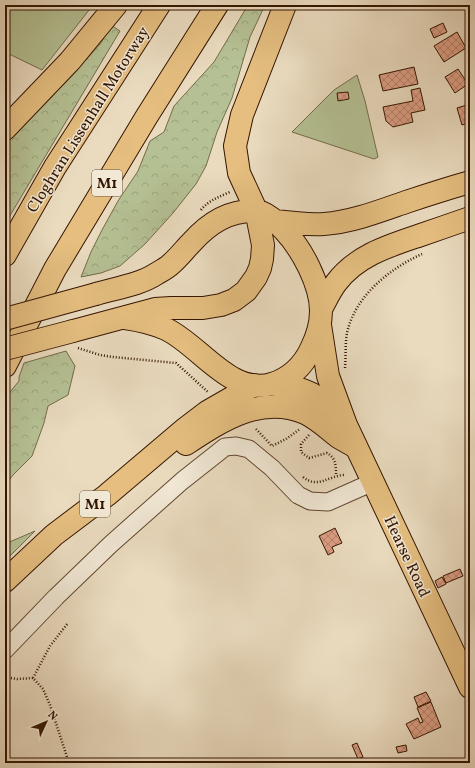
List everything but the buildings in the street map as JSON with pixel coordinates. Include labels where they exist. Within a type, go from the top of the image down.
[{"type":"main road","points":[[5,129],[70,61],[116,5]]},
{"type":"main road","name":"Cloghran Lissenhall Motorway","points":[[5,255],[55,167],[159,5]]},
{"type":"main road","name":"M1","points":[[5,366],[55,269],[147,116],[217,5]]},
{"type":"main road","points":[[5,349],[73,339],[125,318],[155,309],[203,308],[221,305],[234,300],[246,291],[256,278],[262,259],[263,245],[256,210],[239,173],[235,146],[242,115],[285,5]]},
{"type":"main road","points":[[5,319],[138,282],[154,275],[171,265],[200,234],[222,217],[240,211],[256,210],[275,221],[300,224],[324,224],[363,216],[470,182]]},
{"type":"main road","points":[[262,385],[289,377],[306,360],[314,343],[320,317],[330,292],[340,278],[357,263],[366,257],[397,243],[470,218]]},
{"type":"main road","name":"Hearse Road","points":[[275,221],[290,236],[304,256],[316,285],[328,376],[346,425],[470,687]]},
{"type":"main road","name":"Hearse Road","points":[[125,318],[145,322],[166,329],[184,341],[213,365],[238,381],[300,389],[320,399],[334,411],[346,425]]},
{"type":"main road","name":"M1","points":[[5,581],[54,535],[107,495],[186,428],[207,412],[262,385]]},
{"type":"main road","name":"M1","points":[[107,495],[211,428],[247,411],[262,407],[278,406],[306,413],[339,437],[356,447]]},
{"type":"lane","points":[[5,650],[56,597],[111,544],[182,481],[225,448],[236,446],[249,449],[272,468],[298,495],[310,501],[328,502],[373,482]]},
{"type":"path","points":[[345,370],[347,334],[351,320],[365,295],[387,275],[425,253]]},
{"type":"path","points":[[73,339],[106,356],[176,363],[212,395]]},
{"type":"path","points":[[272,446],[286,439],[302,428]]},
{"type":"path","points":[[256,429],[276,451]]},
{"type":"path","points":[[314,436],[308,435],[303,440],[300,448],[301,452],[309,458],[327,453],[332,456],[335,461],[336,475]]},
{"type":"path","points":[[298,473],[309,482],[316,483],[336,475],[344,475]]},
{"type":"path","points":[[33,678],[50,646],[68,623]]},
{"type":"path","points":[[5,677],[17,679],[33,678]]},
{"type":"path","points":[[33,678],[43,689],[50,705],[69,763]]},
{"type":"green space","points":[[5,5],[93,5],[42,70],[5,52]]},
{"type":"green space","points":[[248,5],[265,5],[250,37],[232,98],[217,132],[206,166],[196,184],[173,213],[145,244],[120,266],[101,273],[81,277],[102,230],[118,201],[138,171],[150,141],[164,132],[174,106],[214,62]]},
{"type":"green space","points":[[111,25],[120,31],[5,224],[5,142],[76,71],[100,44]]},
{"type":"green space","points":[[357,75],[365,101],[378,157],[374,159],[292,132],[334,90]]},
{"type":"green space","points":[[66,351],[75,366],[68,395],[48,406],[44,423],[32,456],[13,475],[5,486],[5,398],[19,381],[24,363]]},
{"type":"green space","points":[[35,531],[5,561],[5,544]]}]
